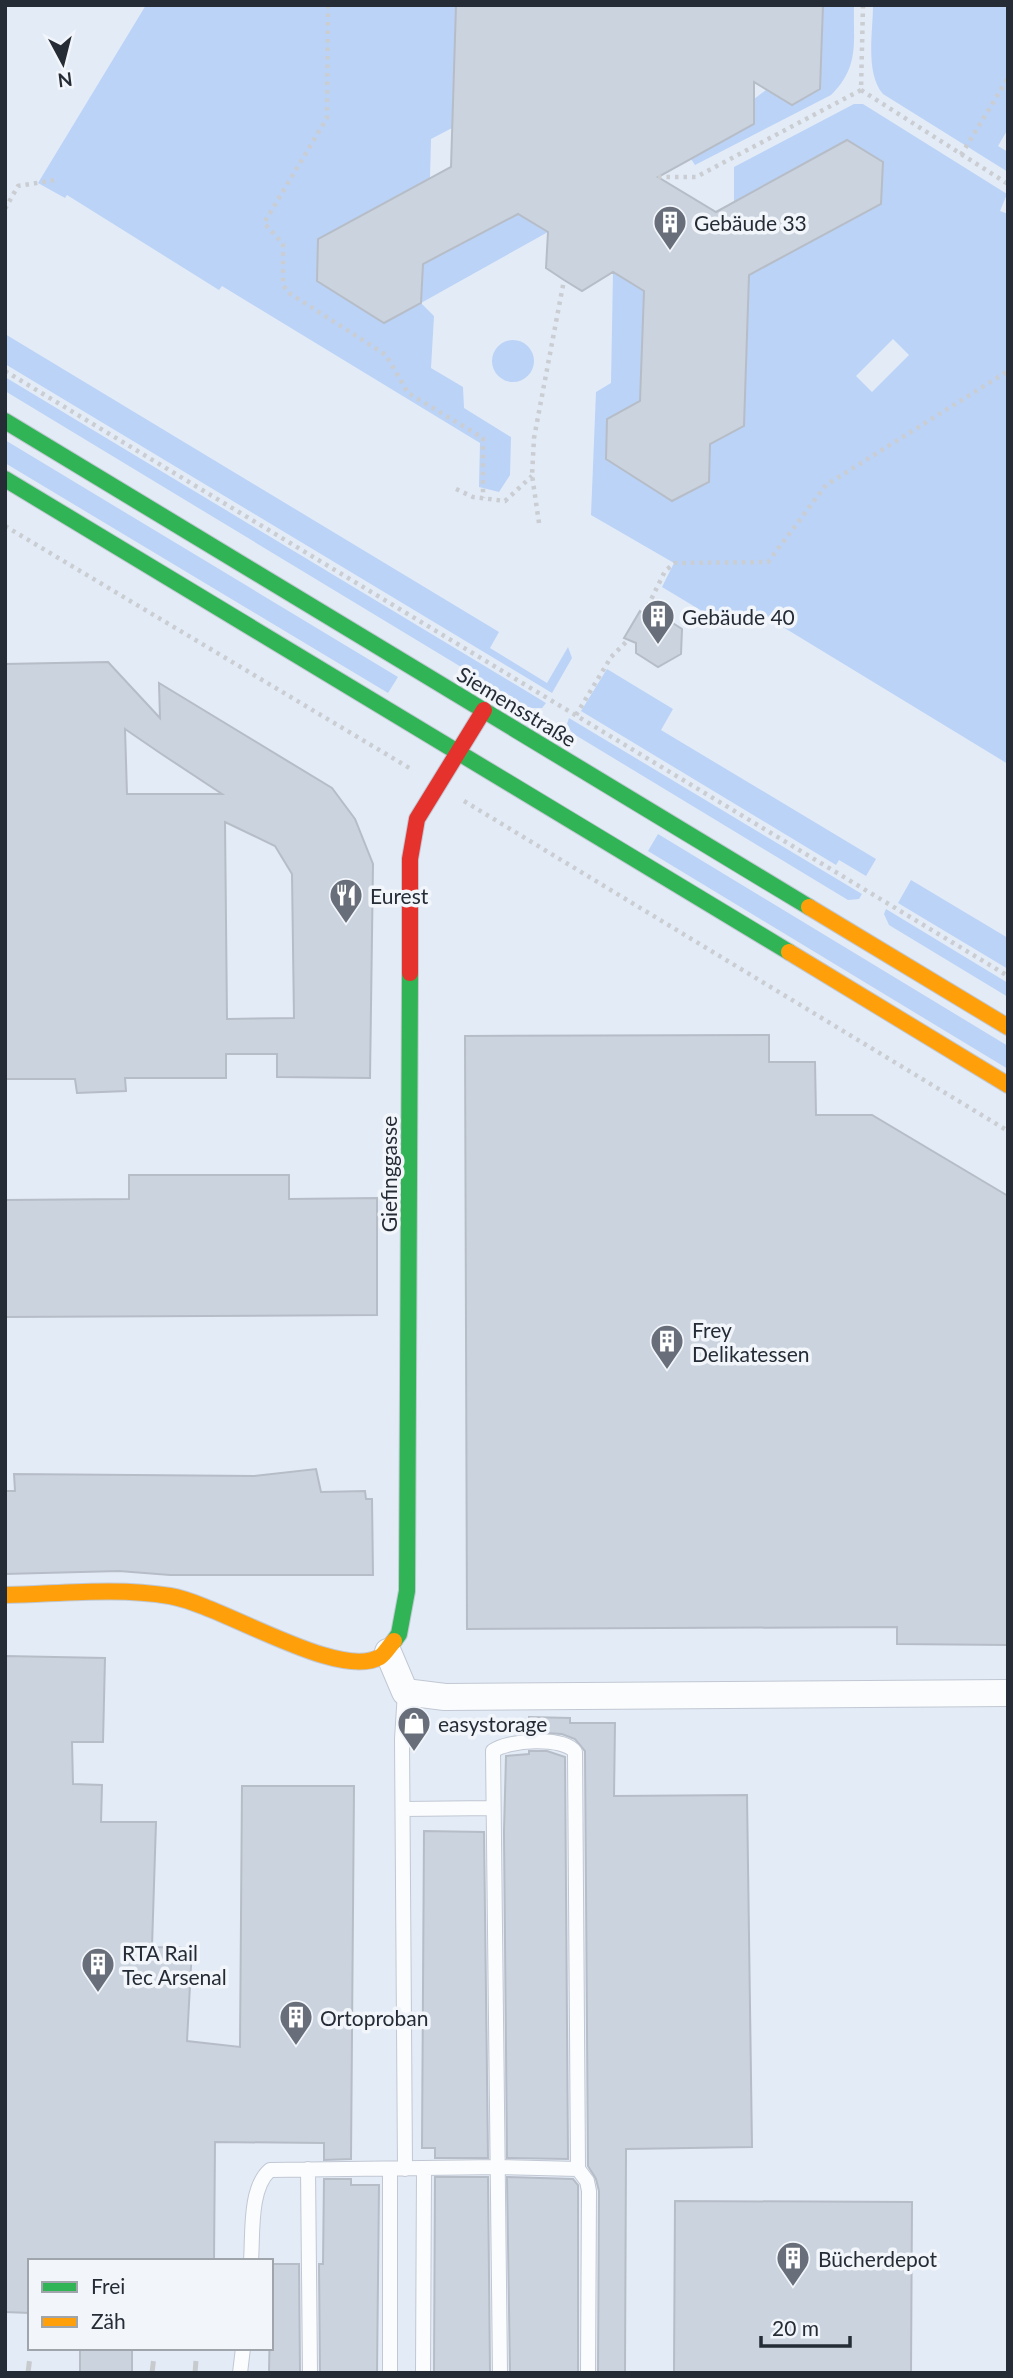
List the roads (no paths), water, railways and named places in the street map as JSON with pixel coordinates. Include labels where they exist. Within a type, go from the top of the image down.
[{"type":"main road","name":"Siemensstraße","points":[[5,421],[1008,1027]]},
{"type":"main road","points":[[5,480],[1008,1085]]},
{"type":"main road","name":"Giefinggasse","points":[[388,1653],[406,1618],[410,859],[417,819],[436,784],[484,710]]},
{"type":"main road","points":[[5,1595],[145,1595],[183,1599],[224,1611],[303,1650],[336,1662],[364,1663],[388,1653]]},
{"type":"street","points":[[388,1653],[405,1692],[445,1697],[1008,1693]]},
{"type":"lane","points":[[390,2373],[398,2169],[405,1692]]},
{"type":"lane","points":[[500,2373],[493,1751],[499,1747],[561,1741],[575,1752],[578,2169],[587,2181],[589,2191],[587,2373]]},
{"type":"lane","points":[[403,1809],[492,1808]]},
{"type":"lane","points":[[251,2259],[261,2178],[270,2170],[499,2167],[578,2169]]},
{"type":"lane","points":[[309,2169],[310,2373]]},
{"type":"lane","points":[[423,2373],[424,2169]]},
{"type":"lane","points":[[240,2373],[243,2350]]},
{"type":"railway","points":[[28,2373],[31,2350]]},
{"type":"railway","points":[[152,2373],[155,2350]]},
{"type":"railway","points":[[195,2373],[197,2350]]},
{"type":"place","name":"Gebäude 33","points":[[670,252]]},
{"type":"place","name":"Gebäude 40","points":[[658,646]]},
{"type":"place","name":"Eurest","points":[[346,925]]},
{"type":"place","name":"Frey Delikatessen","points":[[667,1371]]},
{"type":"place","name":"easystorage","points":[[414,1753]]},
{"type":"place","name":"RTA Rail Tec Arsenal","points":[[98,1994]]},
{"type":"place","name":"Ortoproban","points":[[296,2047]]},
{"type":"place","name":"Bücherdepot","points":[[793,2288]]}]
